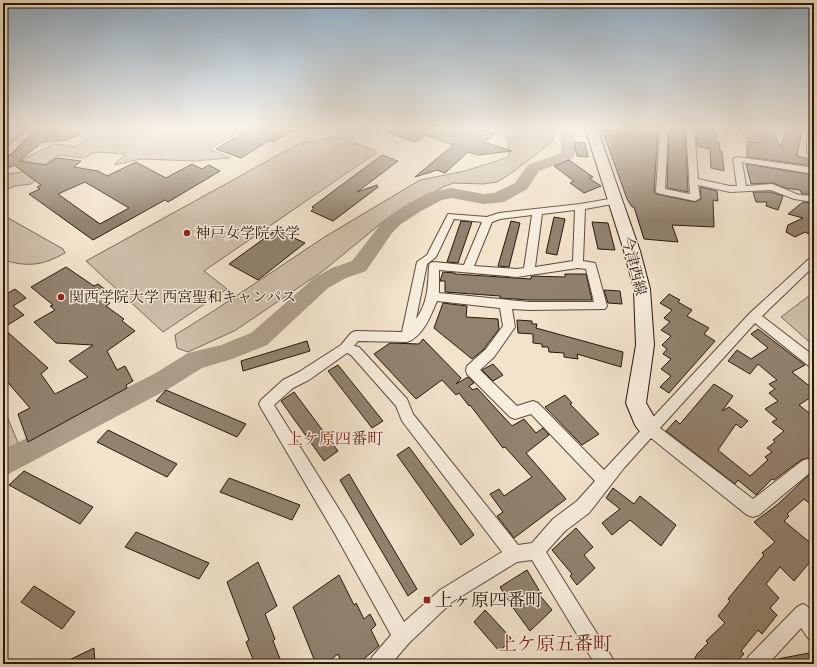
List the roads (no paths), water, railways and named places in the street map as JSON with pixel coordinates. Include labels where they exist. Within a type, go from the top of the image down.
[{"type":"street","name":"今津西線","points":[[601,159],[632,251],[642,289],[645,346],[636,403],[642,418],[650,429]]},
{"type":"street","points":[[662,159],[660,191],[695,198],[692,159]]},
{"type":"street","points":[[737,159],[742,189]]},
{"type":"street","points":[[738,159],[814,172]]},
{"type":"street","points":[[694,181],[730,189],[772,187],[797,197],[814,199]]},
{"type":"street","points":[[407,336],[422,262],[431,257],[451,216],[488,220],[499,216],[536,213],[615,201]]},
{"type":"street","points":[[578,264],[580,207]]},
{"type":"street","points":[[529,271],[536,213]]},
{"type":"street","points":[[467,269],[488,220]]},
{"type":"street","points":[[379,664],[402,636],[446,596],[514,554],[536,551],[559,525],[583,507],[619,463],[754,316],[814,260]]},
{"type":"street","points":[[402,636],[341,528],[266,404],[288,384],[304,376],[345,348],[355,336],[407,336],[423,321],[430,308],[434,266],[517,273],[578,264],[591,266],[602,306],[529,306],[441,298],[432,295]]},
{"type":"street","points":[[505,304],[509,328],[490,353],[472,370],[515,413],[533,407],[605,481]]},
{"type":"street","points":[[754,316],[814,363]]},
{"type":"street","points":[[345,348],[355,351],[402,403],[407,418],[514,554]]},
{"type":"street","points":[[650,429],[753,509],[807,466]]},
{"type":"street","points":[[536,551],[606,664]]},
{"type":"street","points":[[755,664],[803,613],[814,632]]},
{"type":"waterway","points":[[3,464],[162,381],[196,360],[224,353],[259,339],[321,283],[339,273],[359,266],[386,229],[395,220],[415,207],[437,196],[451,193],[484,199],[498,198],[521,186],[533,168],[558,159]]},
{"type":"place","name":"神戸女学院大学","points":[[187,233]]},
{"type":"place","name":"関西学院大学 西宮聖和キャンパス","points":[[61,297]]},
{"type":"place","name":"上ヶ原四番町","points":[[427,600]]},
{"type":"district","name":"上ケ原四番町","points":[[335,438]]},
{"type":"district","name":"上ケ原五番町","points":[[555,643]]}]
